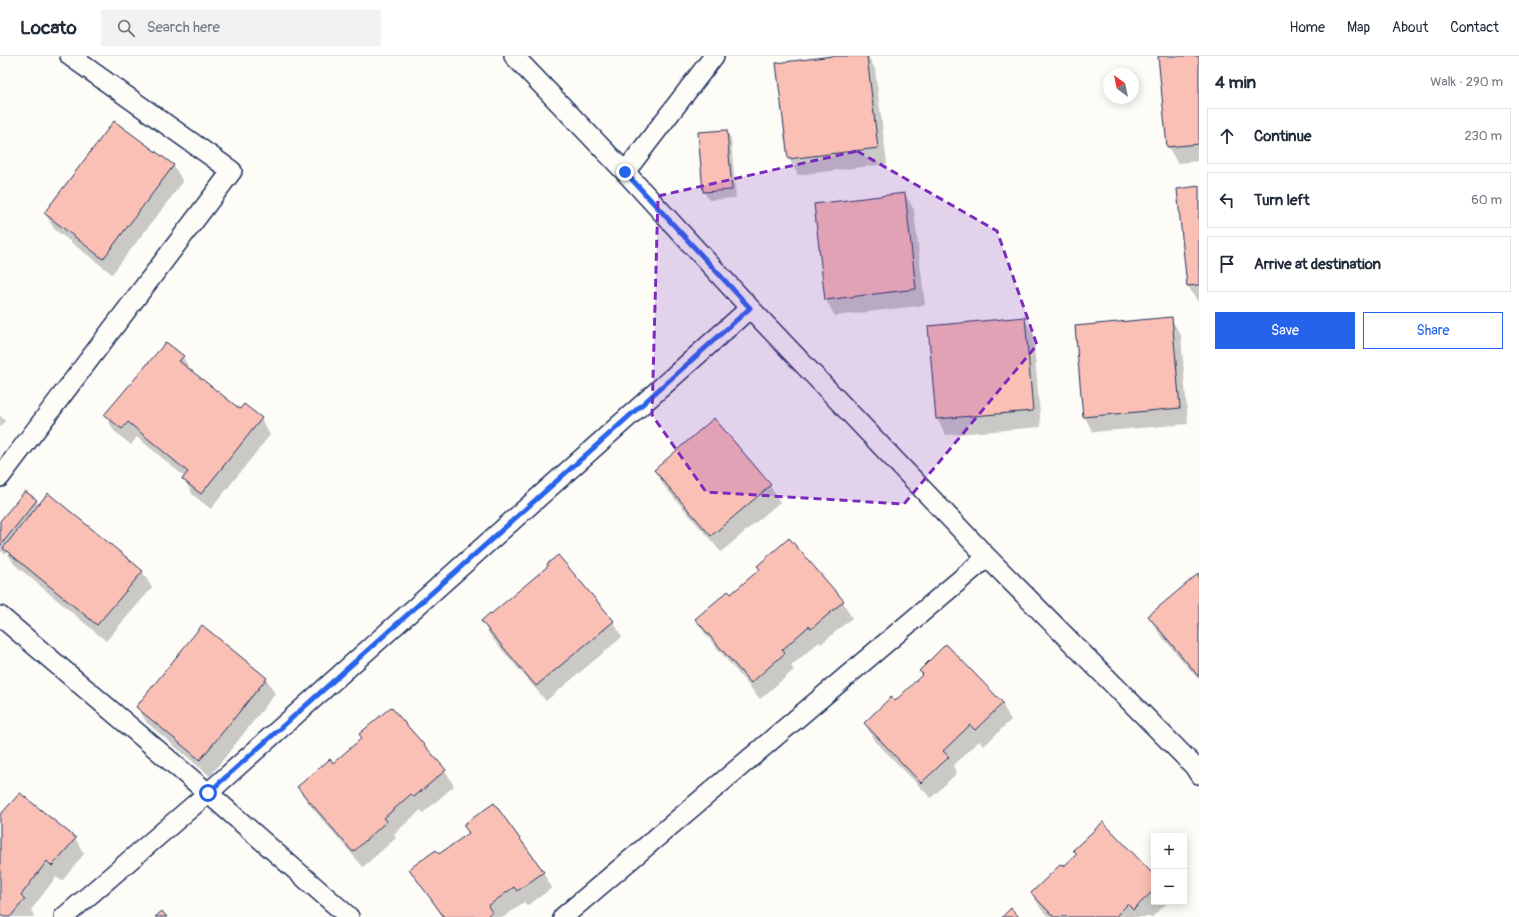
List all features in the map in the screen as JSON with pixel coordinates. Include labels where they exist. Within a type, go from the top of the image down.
[{"type":"street","points":[[0,477],[232,171],[70,56]]},
{"type":"street","points":[[514,56],[625,172],[750,308],[987,557],[1197,769]]},
{"type":"street","points":[[625,172],[714,56]]},
{"type":"street","points":[[64,917],[208,793],[750,308]]},
{"type":"street","points":[[563,917],[987,557]]},
{"type":"street","points":[[0,616],[208,793],[349,917]]},
{"type":"highlighted area","points":[[857,151],[997,231],[1037,345],[904,504],[706,492],[652,415],[658,196]]},
{"type":"building","points":[[833,56],[867,56],[878,148],[788,159],[776,63]]},
{"type":"building","points":[[1158,56],[1199,56],[1199,144],[1167,147]]},
{"type":"building","points":[[114,121],[174,165],[103,259],[44,213]]},
{"type":"building","points":[[727,130],[732,190],[703,192],[698,132]]},
{"type":"building","points":[[1199,186],[1199,285],[1187,286],[1177,189]]},
{"type":"building","points":[[905,193],[916,289],[825,300],[814,204]]},
{"type":"building","points":[[1025,317],[1033,411],[936,419],[928,326]]},
{"type":"building","points":[[1172,317],[1180,408],[1083,417],[1075,326]]},
{"type":"building","points":[[166,342],[184,356],[179,361],[240,409],[244,404],[262,418],[201,494],[182,479],[188,472],[128,422],[122,429],[104,415]]},
{"type":"building","points":[[714,418],[771,485],[711,536],[654,470]]},
{"type":"building","points":[[25,491],[37,500],[0,546],[0,521]]},
{"type":"building","points":[[48,493],[143,571],[97,625],[3,548]]},
{"type":"building","points":[[789,538],[844,601],[811,629],[809,626],[782,650],[785,653],[751,683],[695,619],[728,591],[731,594],[760,569],[757,566]]},
{"type":"building","points":[[558,555],[614,621],[536,686],[481,621],[548,566],[547,564]]},
{"type":"building","points":[[1199,573],[1199,677],[1148,616]]},
{"type":"building","points":[[202,625],[267,678],[200,760],[136,707]]},
{"type":"building","points":[[946,644],[1003,703],[975,730],[970,725],[943,751],[949,757],[921,783],[864,723],[891,697],[895,701],[923,674],[919,671]]},
{"type":"building","points":[[391,707],[446,770],[414,797],[411,794],[384,818],[387,821],[353,852],[297,787],[330,759],[333,763],[362,738],[359,734]]},
{"type":"building","points":[[20,793],[76,838],[52,866],[47,861],[21,895],[25,899],[10,917],[3,917],[0,914],[0,815]]},
{"type":"building","points":[[494,803],[544,872],[517,891],[514,887],[488,906],[492,912],[486,917],[444,917],[409,869],[436,850],[439,854],[469,833],[463,825]]},
{"type":"building","points":[[1103,822],[1151,872],[1151,893],[1133,910],[1128,904],[1115,917],[1054,917],[1031,893],[1061,864],[1063,867],[1077,854],[1073,850]]},
{"type":"building","points":[[1011,908],[1019,917],[1002,917]]},
{"type":"building","points":[[162,911],[167,917],[155,917]]},
{"type":"route","points":[[208,793],[750,308],[625,172]]}]
